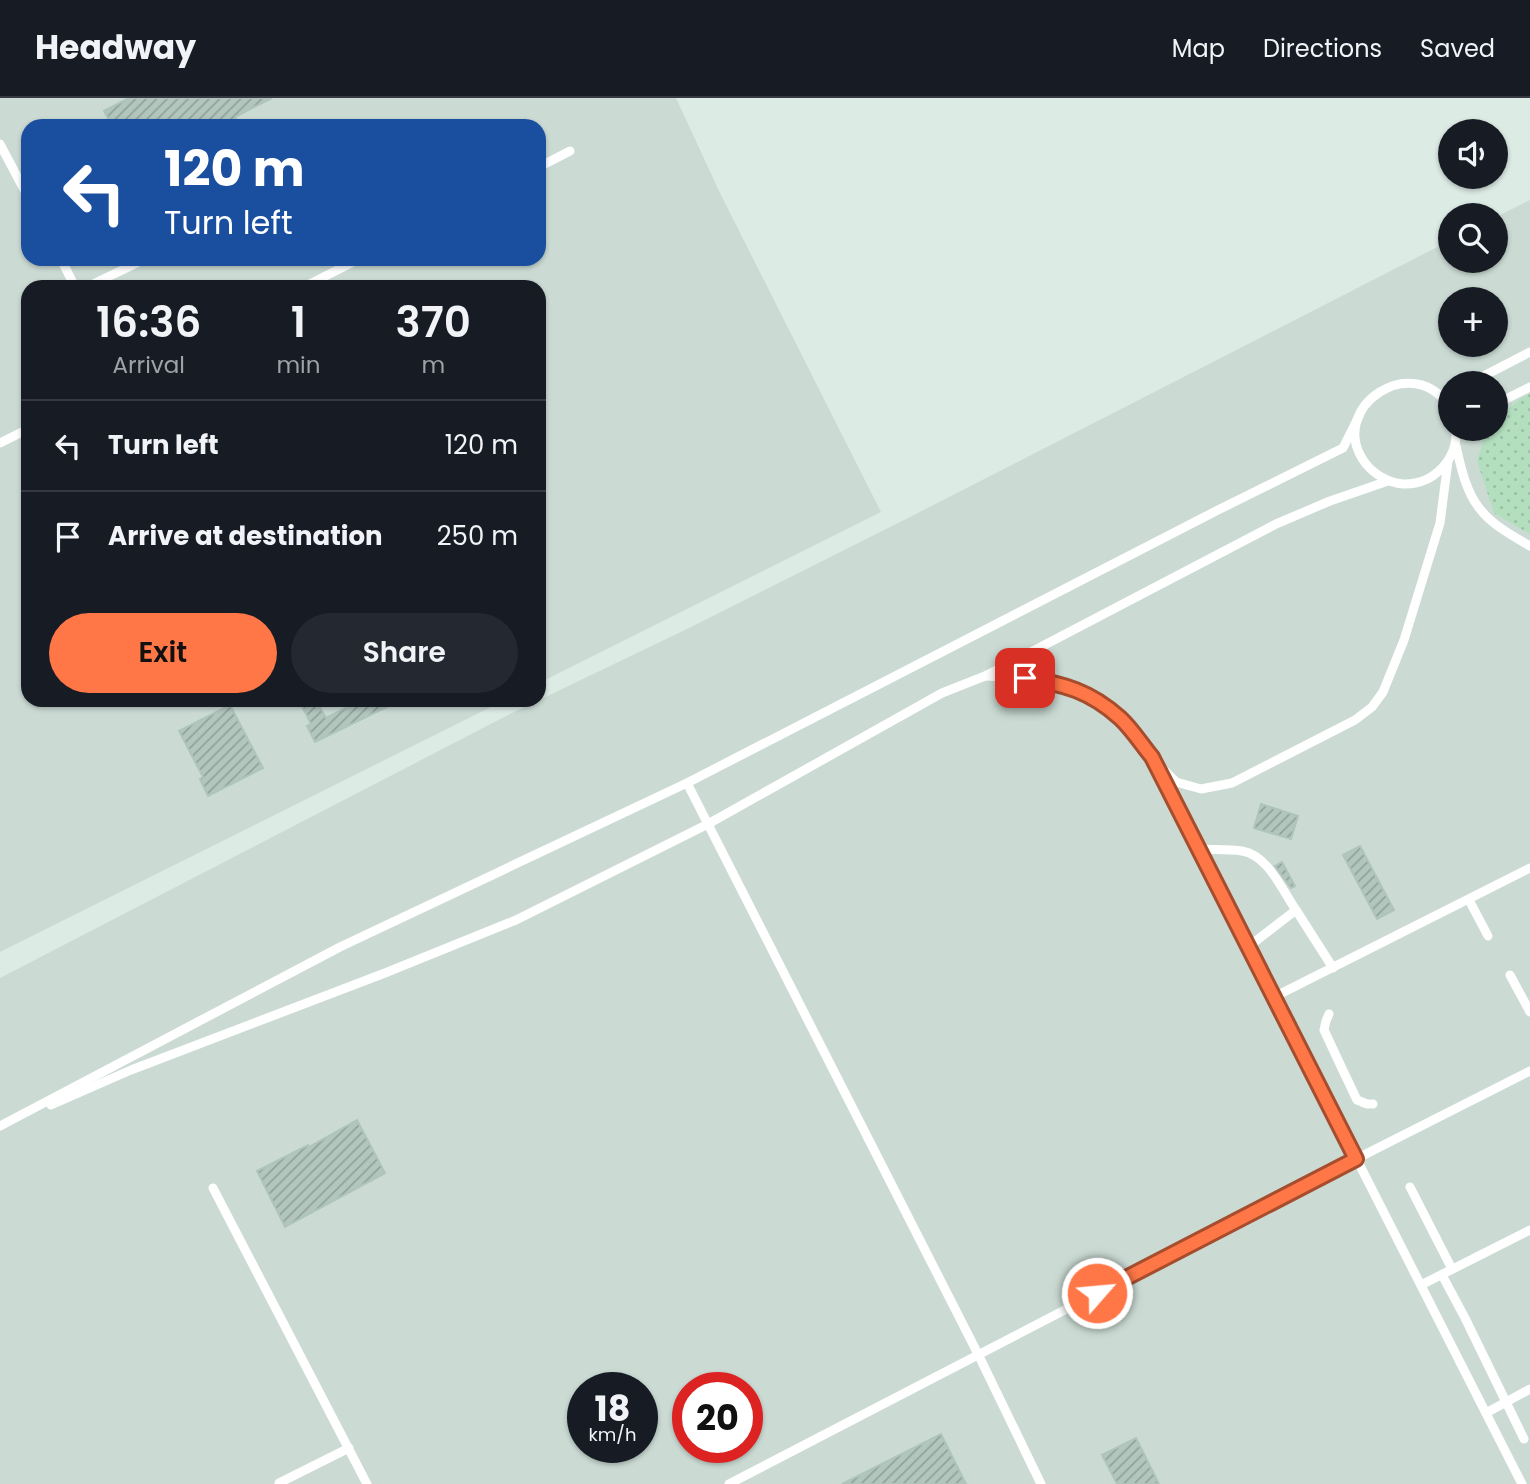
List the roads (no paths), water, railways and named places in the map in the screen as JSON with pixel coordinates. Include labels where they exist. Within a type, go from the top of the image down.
[{"type":"lane","points":[[0,144],[21,184]]},
{"type":"lane","points":[[546,163],[570,150]]},
{"type":"lane","points":[[102,280],[130,266]]},
{"type":"lane","points":[[318,280],[345,266]]},
{"type":"lane","points":[[1493,371],[1530,352]]},
{"type":"lane","points":[[0,1126],[340,947],[687,783],[1343,448],[1364,406],[1380,390],[1401,383],[1412,383],[1438,393]]},
{"type":"lane","points":[[1508,398],[1530,387]]},
{"type":"lane","points":[[1359,416],[1356,438],[1363,460],[1378,476],[1388,481],[1404,484],[1422,481],[1441,470],[1455,445]]},
{"type":"lane","points":[[0,443],[21,432]]},
{"type":"lane","points":[[1455,441],[1465,482],[1480,509],[1498,526],[1530,547]]},
{"type":"lane","points":[[985,676],[1025,678],[1060,684],[1087,695],[1121,719],[1177,782],[1201,789],[1232,783],[1355,720],[1372,707],[1383,692],[1404,640],[1440,523],[1448,461]]},
{"type":"lane","points":[[0,1126],[131,1070],[516,920],[708,824],[942,693],[985,676],[1276,524],[1330,501],[1388,481]]},
{"type":"lane","points":[[1152,757],[1486,1413],[1524,1481]]},
{"type":"lane","points":[[687,783],[978,1354],[1041,1484]]},
{"type":"lane","points":[[1198,849],[1243,851],[1264,862],[1333,968]]},
{"type":"lane","points":[[1274,998],[1530,868]]},
{"type":"lane","points":[[1469,900],[1488,936]]},
{"type":"lane","points":[[1248,947],[1296,910]]},
{"type":"lane","points":[[1510,975],[1530,1012]]},
{"type":"lane","points":[[1329,1014],[1324,1030],[1357,1100],[1373,1104]]},
{"type":"lane","points":[[729,1484],[1530,1071]]},
{"type":"lane","points":[[1410,1187],[1452,1269]]},
{"type":"lane","points":[[213,1188],[367,1484]]},
{"type":"lane","points":[[1421,1285],[1530,1230]]},
{"type":"lane","points":[[1442,1275],[1524,1439]]},
{"type":"lane","points":[[1486,1413],[1530,1389]]},
{"type":"lane","points":[[279,1484],[349,1448]]}]
